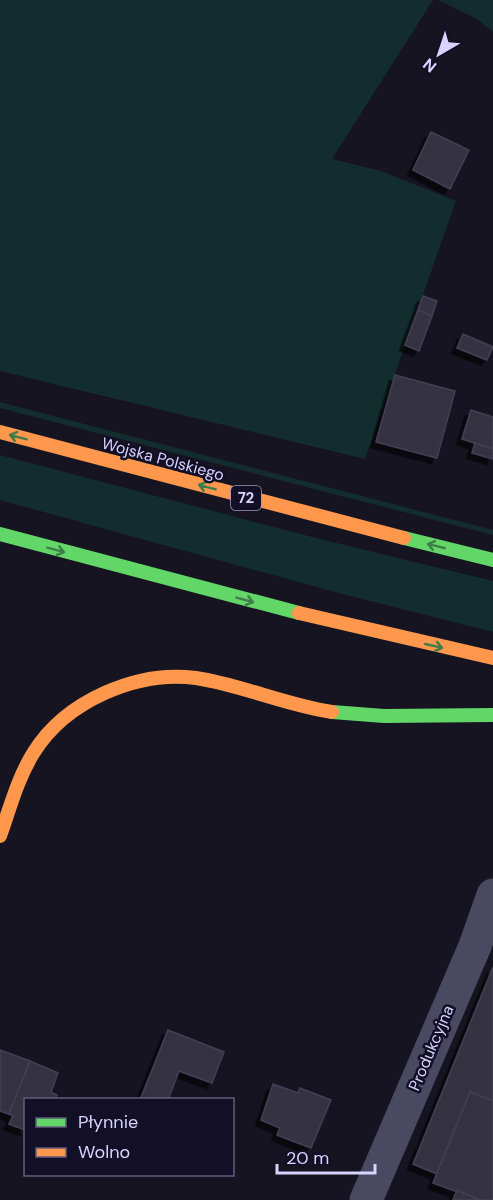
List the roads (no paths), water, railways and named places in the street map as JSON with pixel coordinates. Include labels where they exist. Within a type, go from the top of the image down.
[{"type":"main road","name":"Wojska Polskiego","points":[[0,432],[288,509],[493,560]]},
{"type":"main road","points":[[0,534],[270,606],[493,658]]},
{"type":"main road","points":[[0,836],[33,753],[50,730],[99,697],[142,681],[160,677],[197,679],[291,705],[340,713],[493,715]]},
{"type":"street","name":"Produkcyjna","points":[[366,1200],[475,946],[493,895]]}]
